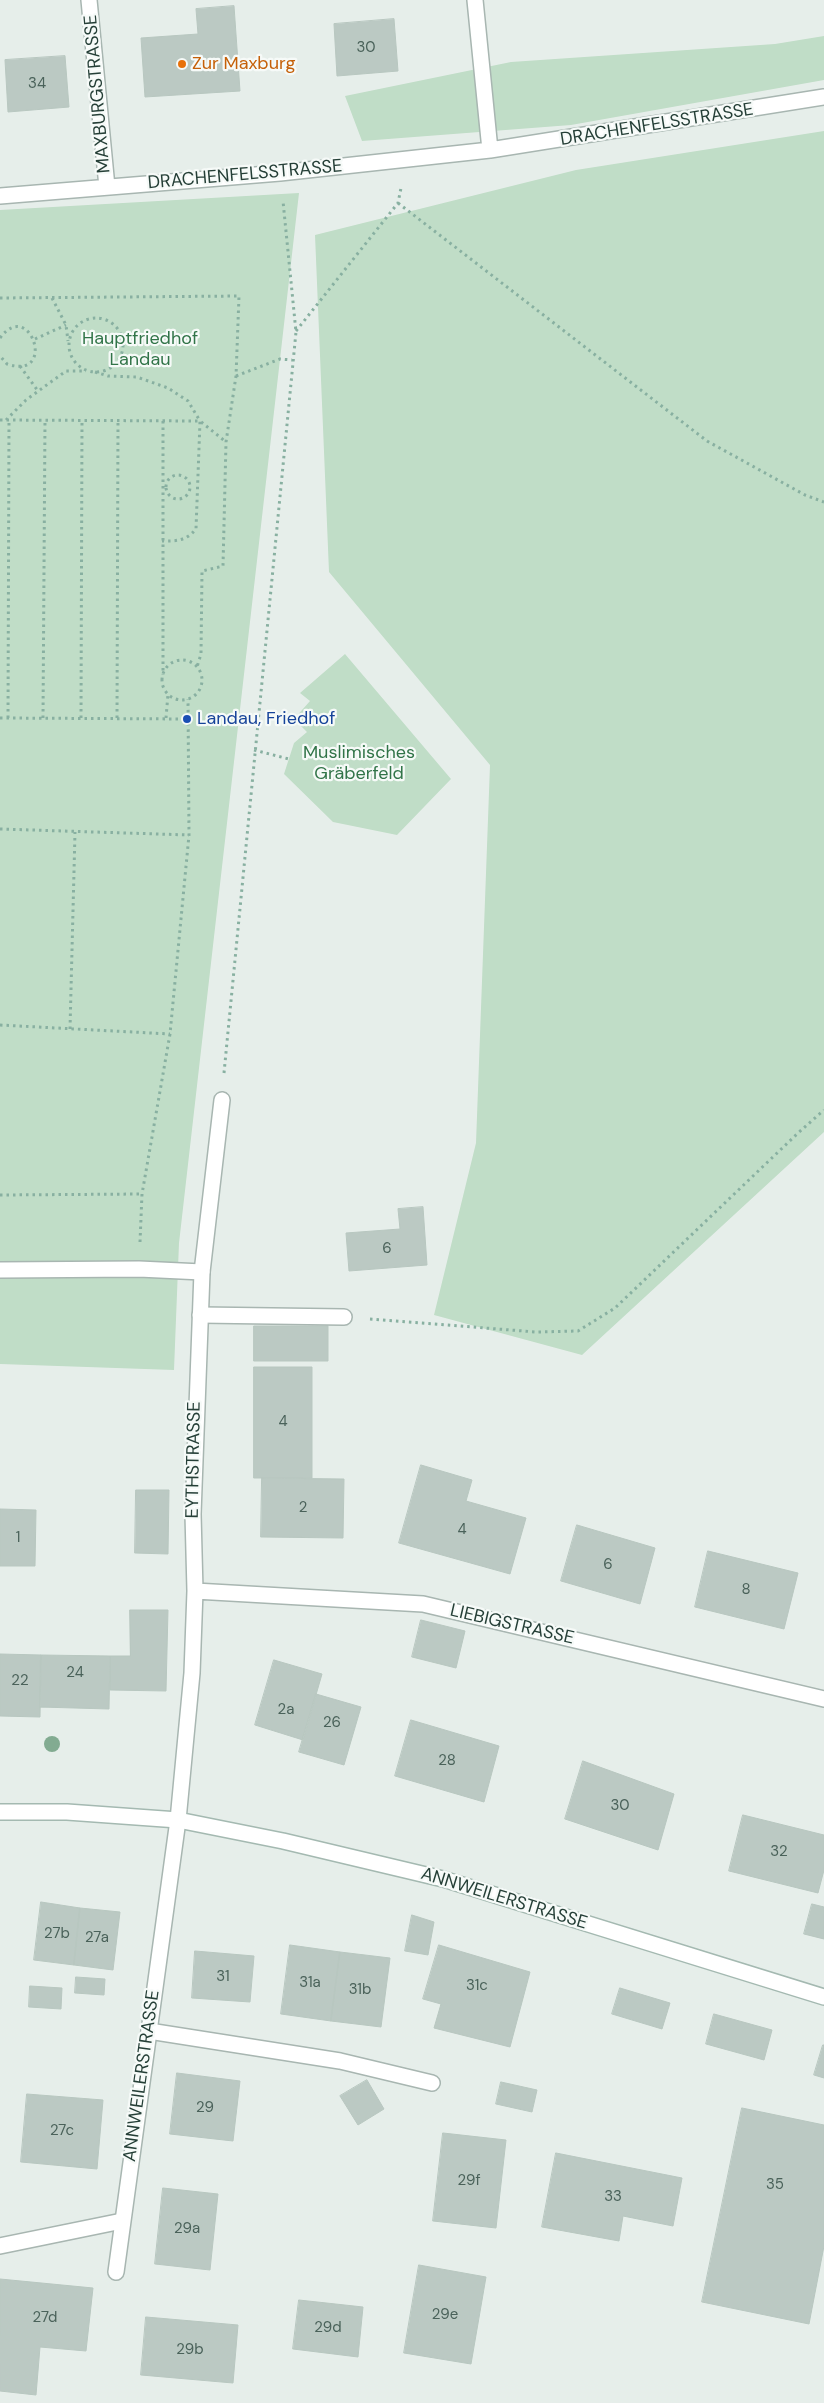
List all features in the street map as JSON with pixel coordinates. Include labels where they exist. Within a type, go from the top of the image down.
[{"type":"street","name":"MAXBURGSTRASSE","points":[[89,0],[107,187]]},
{"type":"street","points":[[476,0],[490,150]]},
{"type":"street","name":"DRACHENFELSSTRASSE","points":[[0,196],[280,173],[490,150],[824,98]]},
{"type":"street","name":"EYTHSTRASSE","points":[[178,1820],[192,1673],[195,1591],[193,1505],[202,1272],[222,1100]]},
{"type":"street","points":[[0,1270],[139,1269],[202,1272]]},
{"type":"street","points":[[200,1315],[344,1317]]},
{"type":"street","name":"LIEBIGSTRASSE","points":[[195,1591],[422,1604],[824,1699]]},
{"type":"street","name":"ANNWEILERSTRASSE","points":[[0,1812],[67,1812],[178,1820],[283,1841],[443,1879],[824,1997]]},
{"type":"street","name":"ANNWEILERSTRASSE","points":[[116,2272],[178,1820]]},
{"type":"street","points":[[148,2031],[340,2061],[432,2083]]},
{"type":"street","points":[[0,2246],[122,2221]]},
{"type":"path","points":[[296,332],[398,203],[409,159]]},
{"type":"path","points":[[222,1100],[254,750],[296,332],[280,173]]},
{"type":"path","points":[[398,203],[707,441],[805,495],[824,502]]},
{"type":"path","points":[[0,298],[239,296],[236,376],[226,442],[223,566],[202,571],[201,654],[197,667]]},
{"type":"path","points":[[52,297],[66,325],[72,360],[87,371]]},
{"type":"path","points":[[68,341],[77,325],[94,317],[103,319],[118,329],[123,345],[122,354],[112,367],[96,372]]},
{"type":"path","points":[[34,339],[66,325]]},
{"type":"path","points":[[0,338],[6,331],[19,328],[26,330],[34,339],[34,356],[20,366],[7,364],[0,356]]},
{"type":"path","points":[[236,376],[280,359],[292,360]]},
{"type":"path","points":[[20,366],[38,391]]},
{"type":"path","points":[[8,718],[8,420],[26,400],[66,371],[87,371],[108,376],[137,377],[168,388],[188,401],[200,421],[226,442]]},
{"type":"path","points":[[0,420],[200,421]]},
{"type":"path","points":[[43,718],[45,420]]},
{"type":"path","points":[[82,420],[82,718]]},
{"type":"path","points":[[117,718],[118,420]]},
{"type":"path","points":[[163,421],[164,488],[162,541],[163,675],[164,688],[177,699],[188,699],[194,696],[201,686],[201,673],[197,667],[187,660],[170,665],[163,675]]},
{"type":"path","points":[[162,541],[180,541],[190,536],[196,529],[200,421]]},
{"type":"path","points":[[177,475],[187,479],[190,486],[188,494],[181,498],[173,498],[164,488],[170,478],[177,475]]},
{"type":"path","points":[[190,486],[198,486]]},
{"type":"path","points":[[166,718],[168,693]]},
{"type":"path","points":[[139,1269],[142,1194],[170,1034],[189,835],[188,699]]},
{"type":"path","points":[[0,718],[187,719]]},
{"type":"path","points":[[254,750],[289,759]]},
{"type":"path","points":[[0,829],[189,835]]},
{"type":"path","points":[[70,1029],[75,832]]},
{"type":"path","points":[[0,1025],[170,1034]]},
{"type":"path","points":[[344,1317],[536,1332],[578,1331],[615,1308],[824,1110]]},
{"type":"path","points":[[0,1195],[142,1194]]},
{"type":"green space","points":[[824,36],[824,80],[571,125],[362,141],[345,96],[511,62],[775,44]]},
{"type":"green space","points":[[824,131],[824,1132],[582,1355],[434,1315],[476,1143],[490,765],[329,572],[315,235],[576,170]]},
{"type":"green space","name":"Hauptfriedhof Landau","points":[[299,193],[179,1243],[174,1370],[0,1364],[0,210]]},
{"type":"green space","name":"Muslimisches Gräberfeld","points":[[345,654],[451,779],[397,835],[333,822],[284,774],[294,743],[307,732],[294,719],[310,701],[300,693]]},
{"type":"building","points":[[234,6],[240,91],[145,97],[141,38],[198,34],[196,9]]},
{"type":"building","points":[[394,19],[398,71],[337,76],[334,24]]},
{"type":"building","points":[[65,56],[69,107],[8,112],[5,60]]},
{"type":"building","points":[[423,1207],[427,1265],[349,1271],[346,1233],[400,1229],[398,1209]]},
{"type":"building","points":[[254,1326],[328,1326],[328,1361],[254,1361]]},
{"type":"building","points":[[254,1367],[312,1367],[312,1478],[254,1478]]},
{"type":"building","points":[[421,1465],[472,1480],[466,1501],[526,1518],[510,1574],[399,1543]]},
{"type":"building","points":[[262,1478],[344,1479],[343,1538],[261,1537]]},
{"type":"building","points":[[136,1490],[169,1490],[168,1554],[135,1553]]},
{"type":"building","points":[[0,1509],[36,1510],[35,1566],[0,1566]]},
{"type":"building","points":[[577,1525],[655,1548],[640,1604],[561,1581]]},
{"type":"building","points":[[708,1551],[798,1573],[784,1629],[695,1607]]},
{"type":"building","points":[[130,1610],[168,1610],[166,1691],[110,1690],[110,1656],[130,1656]]},
{"type":"building","points":[[421,1620],[465,1631],[456,1668],[412,1657]]},
{"type":"building","points":[[0,1654],[41,1655],[40,1717],[0,1716]]},
{"type":"building","points":[[41,1655],[110,1656],[109,1709],[40,1707]]},
{"type":"building","points":[[274,1660],[322,1674],[303,1740],[255,1725]]},
{"type":"building","points":[[316,1694],[361,1707],[344,1765],[299,1752]]},
{"type":"building","points":[[411,1720],[499,1746],[484,1802],[395,1776]]},
{"type":"building","points":[[583,1761],[674,1794],[658,1850],[565,1819]]},
{"type":"building","points":[[743,1815],[824,1835],[824,1870],[818,1893],[729,1871]]},
{"type":"building","points":[[41,1902],[80,1908],[74,1965],[34,1960]]},
{"type":"building","points":[[812,1904],[824,1907],[824,1939],[804,1934]]},
{"type":"building","points":[[80,1908],[120,1912],[113,1970],[74,1965]]},
{"type":"building","points":[[412,1915],[434,1922],[428,1955],[405,1951]]},
{"type":"building","points":[[290,1945],[340,1952],[331,2021],[281,2014]]},
{"type":"building","points":[[439,1945],[530,1972],[510,2047],[434,2028],[441,2004],[423,1999]]},
{"type":"building","points":[[195,1951],[254,1956],[250,2002],[192,1998]]},
{"type":"building","points":[[340,1952],[390,1958],[381,2027],[331,2021]]},
{"type":"building","points":[[76,1977],[105,1979],[104,1995],[75,1993]]},
{"type":"building","points":[[30,1986],[62,1988],[61,2009],[29,2007]]},
{"type":"building","points":[[620,1988],[670,2003],[662,2029],[612,2014]]},
{"type":"building","points":[[714,2014],[772,2030],[764,2060],[706,2044]]},
{"type":"building","points":[[824,2045],[824,2078],[814,2075]]},
{"type":"building","points":[[177,2073],[240,2081],[233,2141],[170,2134]]},
{"type":"building","points":[[367,2080],[384,2109],[358,2125],[340,2096]]},
{"type":"building","points":[[501,2082],[537,2090],[532,2112],[496,2104]]},
{"type":"building","points":[[27,2094],[103,2100],[97,2169],[21,2162]]},
{"type":"building","points":[[742,2108],[824,2125],[824,2246],[809,2324],[702,2302]]},
{"type":"building","points":[[443,2133],[506,2140],[496,2228],[433,2221]]},
{"type":"building","points":[[556,2153],[682,2178],[673,2226],[623,2216],[619,2241],[542,2227]]},
{"type":"building","points":[[163,2188],[218,2194],[210,2270],[155,2264]]},
{"type":"building","points":[[419,2265],[486,2277],[471,2364],[404,2353]]},
{"type":"building","points":[[0,2279],[93,2288],[86,2351],[40,2347],[36,2395],[0,2391]]},
{"type":"building","points":[[299,2300],[363,2307],[358,2357],[293,2349]]},
{"type":"building","points":[[146,2317],[238,2325],[233,2383],[141,2375]]},
{"type":"place","name":"Zur Maxburg","points":[[182,64]]},
{"type":"place","name":"Landau, Friedhof","points":[[187,719]]}]
